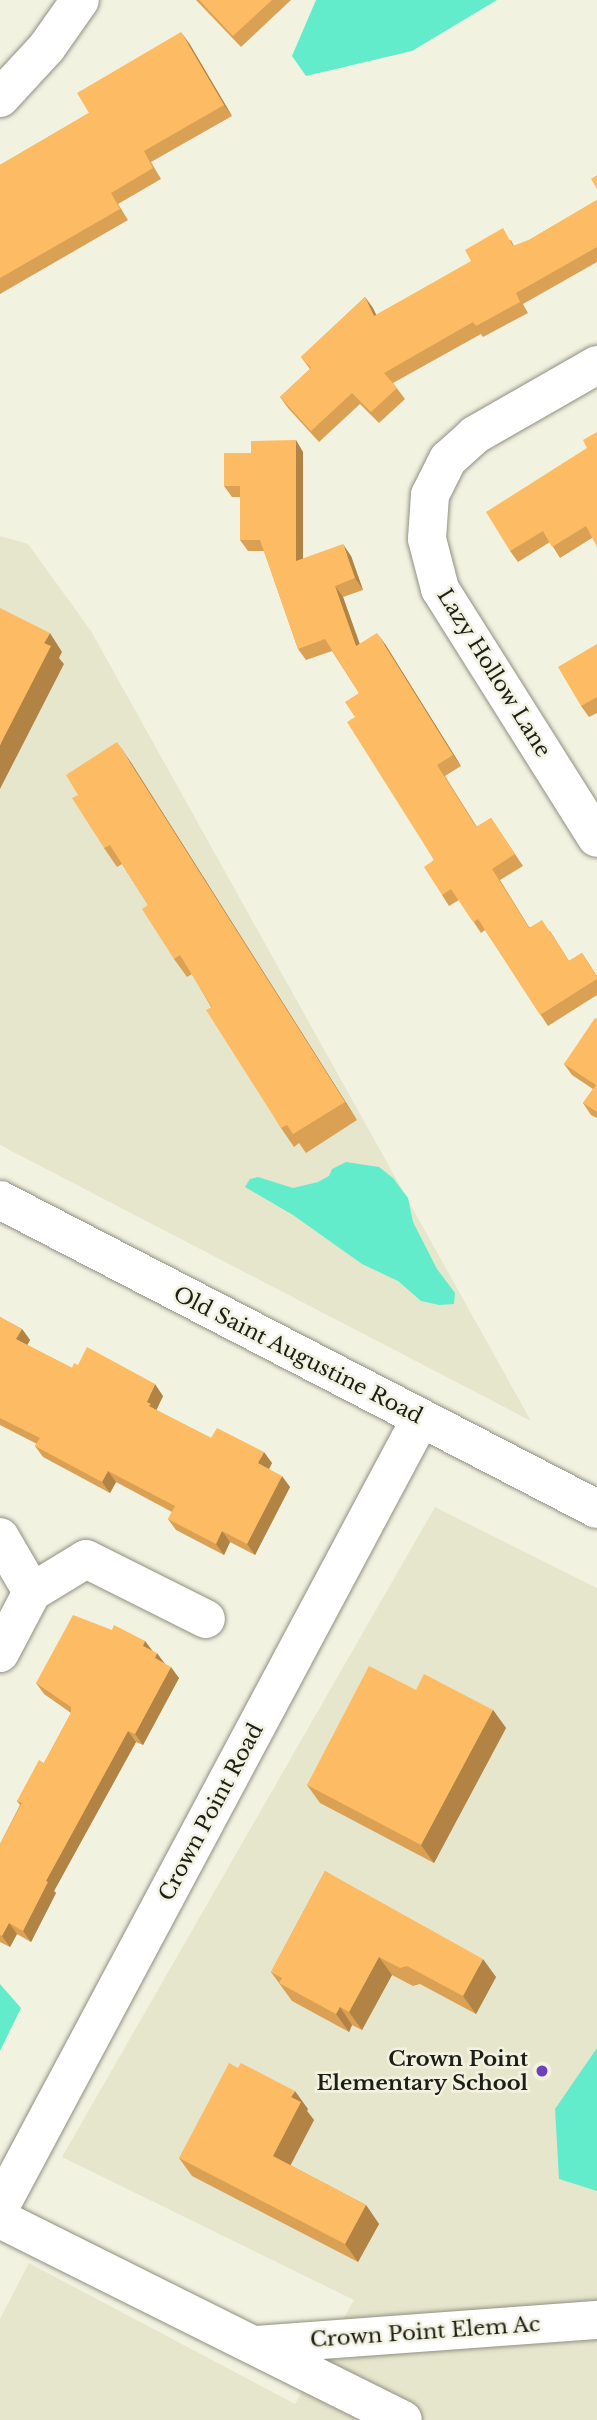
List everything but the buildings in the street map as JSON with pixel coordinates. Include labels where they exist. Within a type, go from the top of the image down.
[{"type":"street","points":[[0,98],[47,47],[80,0]]},
{"type":"street","name":"Lazy Hollow Lane","points":[[592,819],[440,589],[427,539],[430,495],[448,459],[475,435],[597,365]]},
{"type":"street","name":"Old Saint Augustine Road","points":[[0,1200],[597,1508]]},
{"type":"street","name":"Crown Point Road","points":[[0,2207],[421,1418]]},
{"type":"street","points":[[0,1537],[32,1592]]},
{"type":"street","points":[[0,1653],[32,1592],[86,1559],[206,1619]]},
{"type":"street","name":"Crown Point Elem Ac","points":[[0,2219],[403,2420]]},
{"type":"street","name":"Crown Point Elem Ac","points":[[253,2345],[597,2320]]},
{"type":"shaded area","points":[[316,0],[497,0],[412,51],[306,76],[292,56]]},
{"type":"shaded area","points":[[0,536],[28,544],[91,631],[531,1421],[0,1145]]},
{"type":"shaded area","points":[[346,1162],[379,1167],[393,1178],[408,1198],[413,1222],[437,1269],[455,1293],[454,1304],[439,1305],[421,1301],[398,1281],[362,1264],[293,1215],[245,1187],[250,1179],[258,1177],[293,1188],[318,1182],[329,1176],[332,1169]]},
{"type":"shaded area","points":[[435,1507],[597,1588],[597,2420],[0,2420],[0,2319],[29,2263],[295,2404],[354,2300],[62,2157]]},
{"type":"shaded area","points":[[0,1984],[21,2008],[0,2051]]},
{"type":"shaded area","points":[[597,2048],[597,2191],[559,2179],[555,2109]]},
{"type":"place","name":"Crown Point Elementary School","points":[[542,2071]]}]
